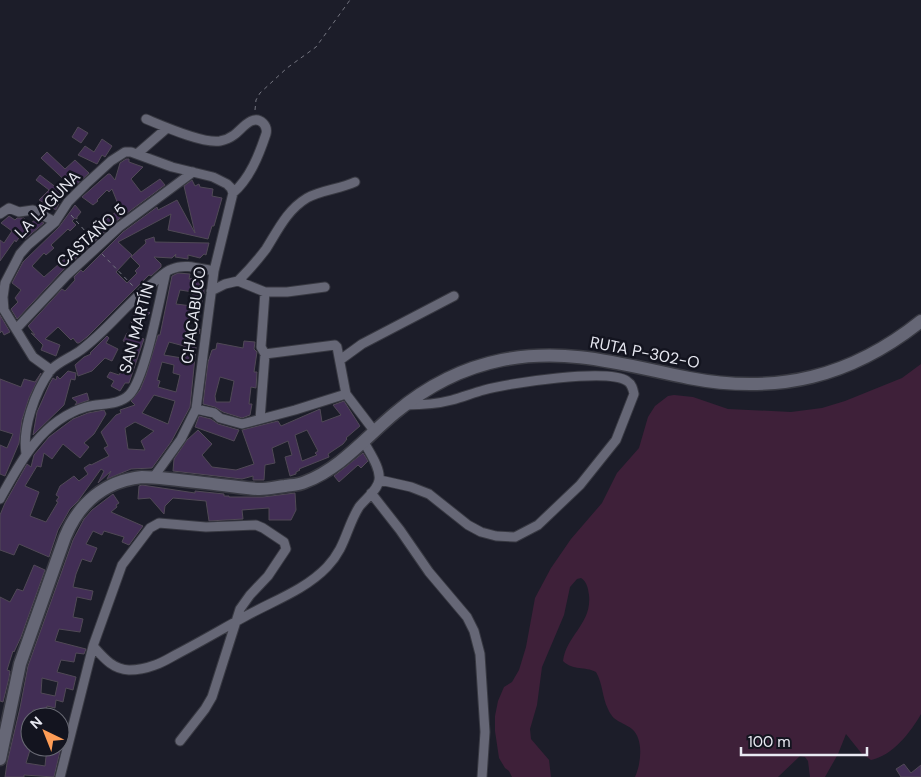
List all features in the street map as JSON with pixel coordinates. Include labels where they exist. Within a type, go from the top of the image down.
[{"type":"street","points":[[146,119],[205,140],[219,141],[228,138],[247,123],[257,120],[265,125],[266,134],[247,178],[232,193],[231,188],[221,180],[172,167],[137,154],[167,128]]},
{"type":"street","name":"LA LAGUNA","points":[[51,370],[33,357],[4,310],[5,283],[20,254],[55,222],[64,208],[86,184],[111,161],[125,152],[137,154]]},
{"type":"street","name":"CASTAÑO 5","points":[[16,329],[67,275],[119,227],[193,172]]},
{"type":"street","points":[[238,282],[258,260],[287,216],[298,204],[313,195],[355,182]]},
{"type":"street","name":"CHACABUCO","points":[[153,478],[181,439],[196,409],[214,271],[232,193]]},
{"type":"street","points":[[0,214],[9,208],[19,212],[33,210],[55,222]]},
{"type":"street","points":[[26,454],[24,445],[27,423],[51,370],[81,350],[140,293],[170,270],[184,266],[214,271]]},
{"type":"street","name":"SAN MARTÍN","points":[[0,499],[26,454],[43,433],[57,421],[72,412],[87,407],[118,402],[129,395],[137,384],[144,363],[170,270]]},
{"type":"street","points":[[211,291],[225,284],[238,282],[265,292],[287,292],[325,286]]},
{"type":"street","points":[[260,419],[265,354],[260,347],[265,292]]},
{"type":"street","points":[[340,360],[368,341],[454,296]]},
{"type":"street","name":"RUTA P-302-O","points":[[0,759],[15,685],[26,647],[65,537],[72,522],[91,498],[108,486],[142,477],[260,489],[303,483],[322,475],[419,394],[443,380],[469,369],[500,360],[545,355],[591,357],[724,383],[754,385],[786,383],[819,376],[864,359],[894,341],[921,321]]},
{"type":"street","points":[[92,646],[114,666],[125,670],[144,669],[164,662],[309,583],[339,553],[357,512],[380,480],[369,437],[346,394],[337,347],[332,344],[265,354]]},
{"type":"street","points":[[380,480],[422,491],[436,499],[468,525],[480,532],[496,536],[515,536],[538,525],[580,485],[616,440],[634,394],[632,386],[624,379],[576,376],[508,384],[440,402],[405,405]]},
{"type":"street","points":[[196,409],[242,424],[346,394]]},
{"type":"street","points":[[371,493],[429,572],[462,611],[474,630],[480,654],[485,732],[482,777]]},
{"type":"street","points":[[60,777],[92,646],[122,565],[150,528],[159,523],[206,527],[256,525],[264,528],[285,544],[286,549],[268,576],[244,601],[235,623],[212,697],[180,741]]},
{"type":"path","points":[[257,120],[254,107],[260,93],[287,68],[316,47],[350,0]]},
{"type":"path","points":[[64,208],[140,293]]},
{"type":"shaded area","points":[[921,364],[921,714],[900,742],[886,754],[871,760],[862,754],[846,734],[838,754],[825,777],[810,777],[808,761],[805,757],[800,756],[778,777],[635,777],[639,765],[640,752],[636,733],[610,714],[596,672],[571,666],[563,661],[569,643],[583,622],[589,605],[588,588],[585,581],[581,578],[577,579],[570,587],[564,615],[542,667],[537,705],[530,729],[531,739],[549,760],[551,777],[512,777],[499,758],[495,716],[498,701],[504,687],[512,682],[519,670],[526,647],[535,598],[551,568],[571,539],[602,503],[617,473],[639,448],[648,417],[655,406],[668,396],[674,395],[693,397],[728,409],[791,412],[822,408],[845,401],[902,378]]},
{"type":"building","points":[[78,127],[88,133],[81,143],[72,137]]},
{"type":"building","points":[[102,139],[112,146],[105,157],[102,155],[97,164],[78,155],[85,146],[94,152]]},
{"type":"building","points":[[47,152],[65,169],[75,160],[89,173],[73,188],[41,158]]},
{"type":"building","points":[[126,159],[143,167],[131,179],[141,192],[160,179],[165,185],[115,222],[62,271],[17,319],[11,309],[18,302],[15,298],[21,290],[12,283],[23,262],[59,227],[75,205],[81,212],[77,219],[75,218],[72,221],[76,225],[70,231],[68,229],[51,245],[54,248],[46,255],[44,253],[32,266],[44,277],[75,250],[90,234],[88,233],[120,209],[112,189],[109,192],[107,190],[93,205],[82,197],[108,174],[115,180],[120,163]]},
{"type":"building","points":[[40,175],[66,195],[60,201],[56,210],[39,200],[49,190],[36,180]]},
{"type":"building","points":[[192,180],[195,186],[199,184],[200,187],[213,189],[212,196],[222,198],[208,239],[168,230],[171,214],[118,242],[132,255],[116,272],[127,283],[137,273],[135,271],[140,266],[131,257],[146,243],[145,240],[154,237],[155,242],[209,243],[206,255],[204,254],[200,258],[188,255],[188,259],[175,257],[176,254],[172,258],[154,257],[161,264],[161,267],[151,276],[149,275],[87,337],[77,343],[73,338],[71,340],[58,327],[45,339],[60,345],[56,356],[41,350],[43,345],[31,333],[35,335],[28,326],[62,289],[65,291],[81,270],[83,272],[123,232],[157,207],[158,210],[177,200],[195,233],[184,186]]},
{"type":"building","points":[[9,216],[15,220],[17,218],[24,218],[30,224],[36,219],[44,223],[25,239],[21,235],[16,242],[15,240],[0,261],[0,240],[4,243],[12,231],[1,223]]},
{"type":"building","points":[[178,273],[190,274],[189,279],[195,278],[195,282],[199,281],[199,284],[204,284],[204,294],[202,294],[202,307],[192,309],[188,327],[200,329],[199,334],[195,334],[193,347],[196,347],[190,407],[171,442],[152,468],[131,469],[107,479],[111,471],[98,483],[104,471],[101,469],[70,509],[58,530],[49,557],[19,544],[14,555],[0,550],[0,515],[5,503],[27,464],[31,467],[34,455],[49,437],[73,419],[88,413],[104,410],[106,414],[94,434],[84,443],[89,447],[80,458],[63,444],[52,459],[44,453],[41,467],[37,466],[25,486],[39,492],[30,516],[46,522],[58,502],[56,501],[59,497],[56,495],[60,486],[74,476],[79,481],[88,474],[84,468],[109,456],[104,448],[108,446],[101,432],[116,415],[121,413],[120,410],[135,405],[131,401],[140,390],[158,335],[160,335],[172,276]],"holes":[[[180,290],[193,292],[192,306],[176,304]],[[169,342],[184,346],[182,358],[164,355]],[[162,362],[174,365],[173,373],[180,375],[176,392],[158,387],[160,381],[157,380]],[[154,395],[175,401],[168,424],[142,413]],[[135,422],[154,431],[141,441],[145,450],[128,449],[125,428]]]},
{"type":"building","points":[[140,303],[150,313],[136,327],[131,322]]},
{"type":"building","points":[[0,315],[10,332],[4,335],[2,331],[0,333]]},
{"type":"building","points":[[127,333],[144,339],[129,383],[125,383],[120,391],[111,386],[114,381],[107,377],[110,372],[119,375],[135,346],[123,341]]},
{"type":"building","points":[[107,336],[109,338],[106,343],[118,349],[112,361],[105,358],[92,371],[78,376],[75,365],[91,354]]},
{"type":"building","points":[[244,341],[255,342],[254,349],[257,352],[254,372],[257,372],[256,388],[251,387],[249,404],[252,404],[250,415],[242,418],[203,404],[208,362],[212,350],[216,349],[217,343],[243,348]],"holes":[[[220,377],[234,381],[230,402],[216,402],[215,396]]]},
{"type":"building","points":[[68,371],[76,373],[75,380],[71,379],[64,405],[33,435],[37,412],[50,383],[53,378],[56,380],[57,376],[60,379]]},
{"type":"building","points":[[41,373],[29,398],[22,420],[19,443],[5,476],[0,474],[0,445],[7,448],[13,434],[0,430],[0,379],[21,387],[24,379],[35,382]]},
{"type":"building","points":[[87,393],[89,400],[75,405],[77,402],[72,398]]},
{"type":"building","points":[[344,401],[360,426],[346,438],[343,444],[328,454],[329,457],[299,469],[296,474],[290,476],[285,457],[292,455],[288,441],[272,448],[275,463],[265,465],[264,480],[253,480],[253,476],[242,479],[173,471],[174,459],[187,440],[198,430],[212,444],[202,455],[212,467],[236,470],[254,464],[242,430],[278,421],[281,426],[320,409],[322,422],[341,415],[333,405]],"holes":[[[307,430],[318,451],[315,453],[317,455],[302,461],[295,435]]]},
{"type":"building","points":[[199,416],[239,430],[234,441],[195,427]]},
{"type":"building","points":[[363,453],[368,461],[361,468],[358,465],[339,482],[334,476]]},
{"type":"building","points":[[139,486],[195,493],[195,491],[224,494],[224,496],[229,497],[263,497],[295,493],[296,510],[291,520],[269,520],[269,508],[242,510],[243,519],[209,521],[206,501],[173,498],[165,506],[164,514],[150,498],[138,499]]},
{"type":"building","points":[[113,494],[119,503],[111,512],[143,526],[129,545],[122,542],[124,537],[104,531],[102,535],[93,531],[86,544],[97,548],[91,562],[82,559],[73,587],[93,591],[91,600],[77,597],[73,617],[83,619],[80,632],[59,629],[55,641],[86,649],[84,654],[76,653],[74,662],[61,660],[57,672],[76,677],[73,690],[66,688],[63,702],[56,700],[55,707],[20,707],[28,666],[73,540],[84,519],[92,510]],"holes":[[[42,678],[58,682],[55,696],[41,693]]]},
{"type":"building","points":[[34,565],[45,570],[21,637],[13,651],[7,670],[10,671],[3,702],[0,701],[0,597],[10,602],[17,589],[23,591]]},
{"type":"building","points":[[20,708],[20,757],[28,757],[26,763],[45,766],[46,757],[59,757],[54,777],[24,775],[24,777],[5,777]]},
{"type":"building","points":[[904,764],[911,773],[921,765],[921,777],[901,777],[896,769]]}]
